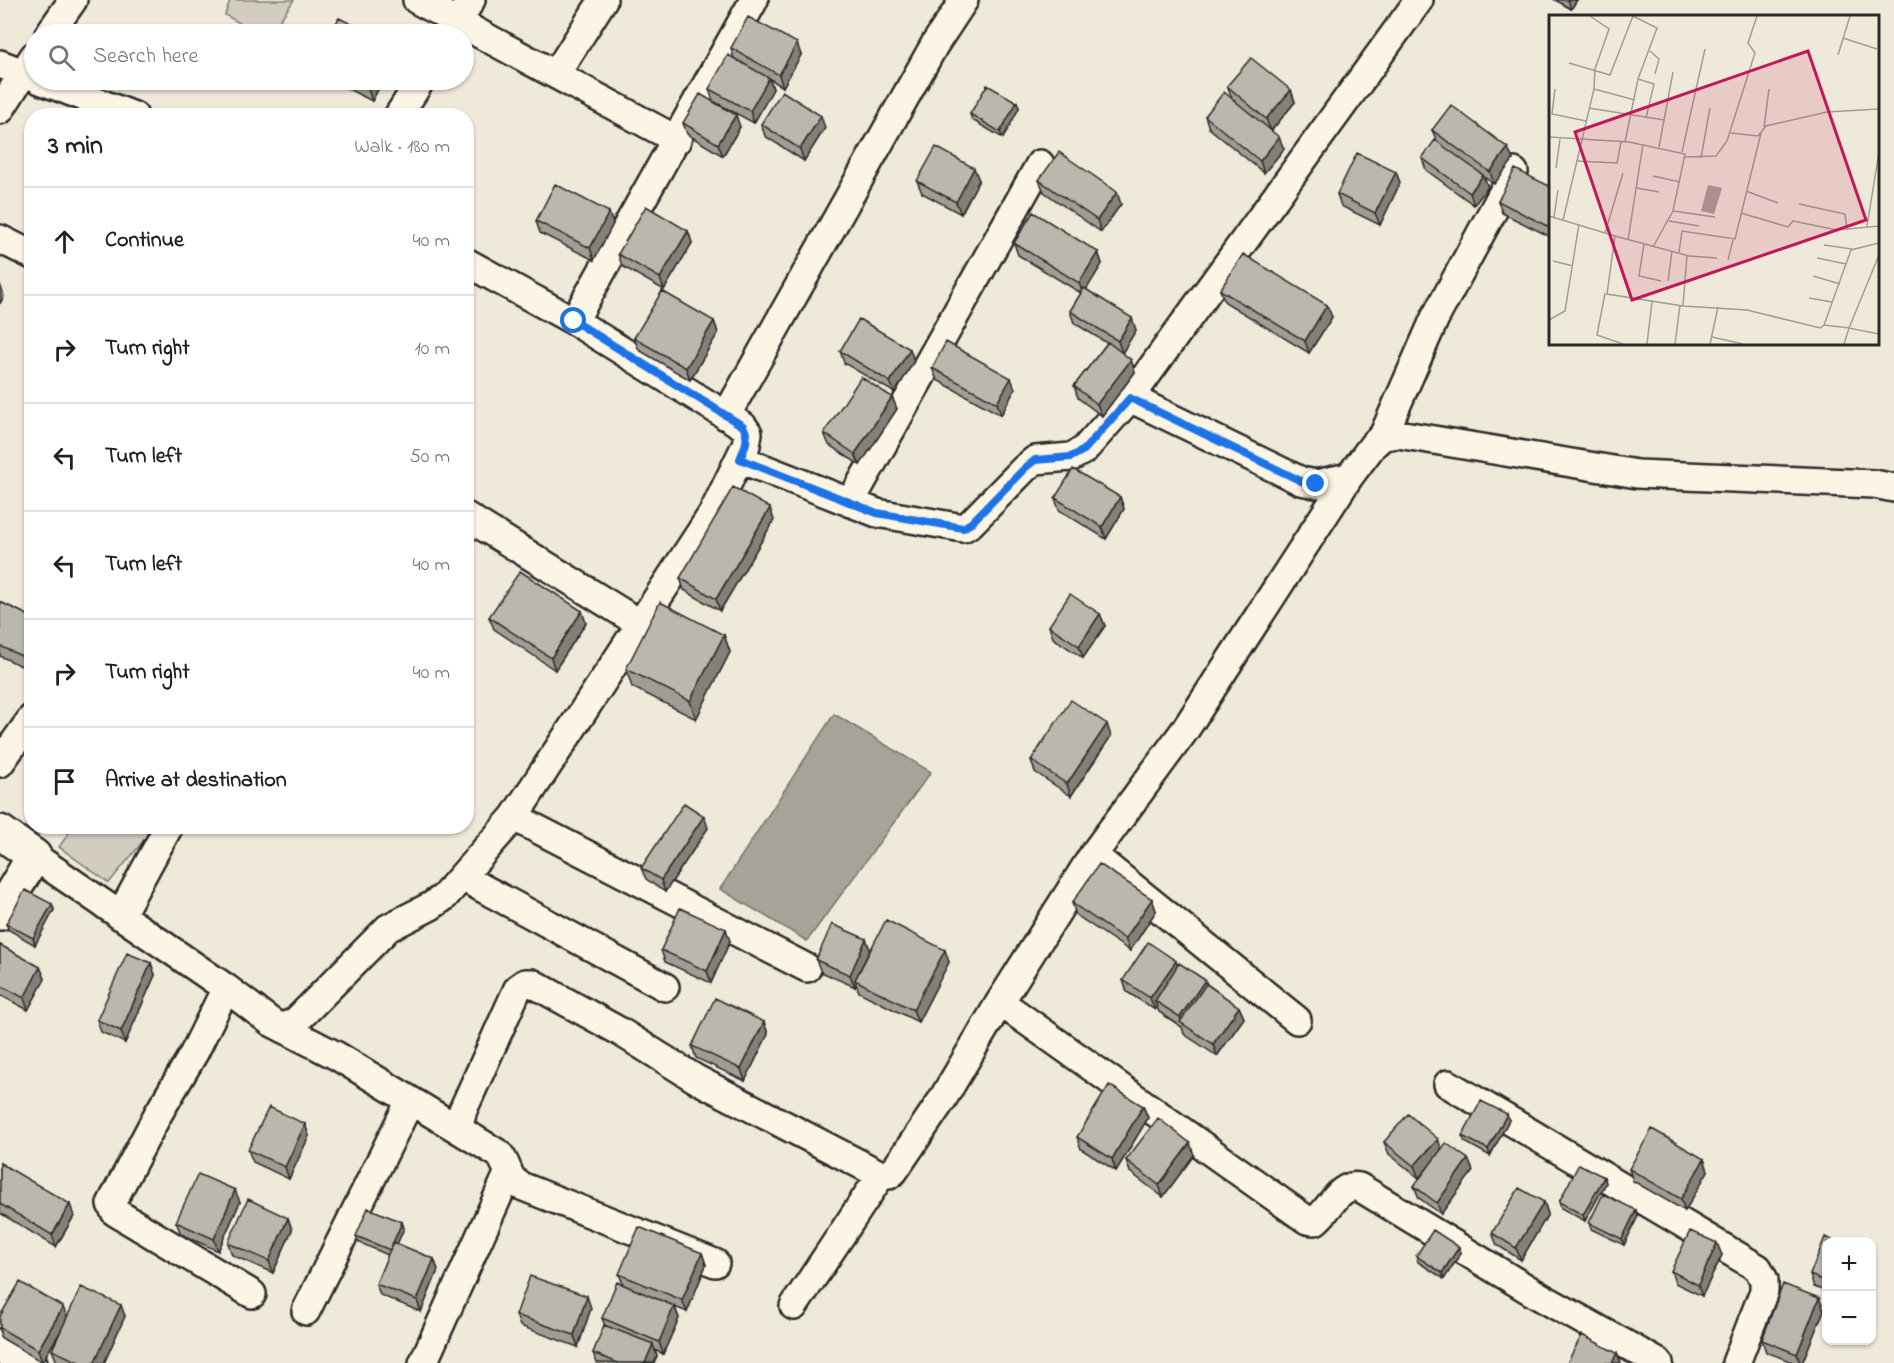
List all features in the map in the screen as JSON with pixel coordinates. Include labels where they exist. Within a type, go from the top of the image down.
[{"type":"street","points":[[56,24],[73,0]]},
{"type":"street","points":[[417,0],[460,19]]},
{"type":"street","points":[[556,74],[603,0]]},
{"type":"street","points":[[574,321],[754,0]]},
{"type":"street","points":[[726,416],[935,44],[964,0]]},
{"type":"street","points":[[740,459],[877,513],[963,528],[971,523],[1035,460],[1071,457],[1084,450],[1130,398],[1419,0]]},
{"type":"street","points":[[474,27],[677,140]]},
{"type":"street","points":[[0,110],[24,73]]},
{"type":"street","points":[[73,90],[115,108]]},
{"type":"street","points":[[403,108],[415,90]]},
{"type":"street","points":[[850,503],[1040,164]]},
{"type":"street","points":[[458,1129],[463,1110],[518,988],[525,983],[532,983],[619,1031],[696,1079],[881,1175],[889,1175],[894,1171],[942,1101],[1000,1002],[1093,855],[1185,730],[1349,477],[1373,445],[1383,436],[1435,318],[1514,172]]},
{"type":"street","points":[[0,239],[24,251]]},
{"type":"street","points":[[284,1027],[296,1022],[388,928],[444,897],[514,817],[713,513],[746,445],[748,433],[743,426],[574,321],[474,266]]},
{"type":"street","points":[[1130,398],[1301,481],[1316,484],[1349,477]]},
{"type":"street","points":[[1383,436],[1398,434],[1636,474],[1874,484],[1894,488]]},
{"type":"street","points":[[474,521],[639,623]]},
{"type":"street","points":[[0,763],[24,729]]},
{"type":"street","points":[[514,817],[807,968]]},
{"type":"street","points":[[0,832],[272,1022],[337,1056],[499,1154],[506,1162],[508,1174],[521,1186],[716,1263]]},
{"type":"street","points":[[120,916],[165,834]]},
{"type":"street","points":[[1093,855],[1297,1020]]},
{"type":"street","points":[[0,913],[34,856]]},
{"type":"street","points":[[462,876],[665,987]]},
{"type":"street","points":[[226,988],[194,1053],[158,1114],[111,1204],[115,1212],[252,1294]]},
{"type":"street","points":[[1000,1002],[1307,1220],[1315,1221],[1323,1216],[1344,1189],[1351,1186],[1359,1187],[1541,1297],[1659,1363]]},
{"type":"street","points":[[1448,1084],[1758,1268],[1764,1280],[1764,1291],[1736,1363]]},
{"type":"street","points":[[306,1311],[410,1101]]},
{"type":"street","points":[[423,1363],[508,1174]]},
{"type":"street","points":[[794,1306],[881,1175]]},
{"type":"street","points":[[0,1346],[30,1363]]},
{"type":"shaded area","points":[[230,0],[294,0],[277,24],[241,24],[225,15]]},
{"type":"shaded area","points":[[834,714],[931,772],[807,941],[720,889]]},
{"type":"shaded area","points":[[68,834],[149,834],[109,883],[59,847]]},
{"type":"building","points":[[748,17],[797,43],[779,75],[731,48]]},
{"type":"building","points":[[339,18],[351,24],[336,24]]},
{"type":"building","points":[[728,55],[769,78],[750,111],[709,89]]},
{"type":"building","points":[[1251,58],[1291,90],[1266,119],[1227,86]]},
{"type":"building","points":[[987,85],[1017,102],[1000,132],[970,114]]},
{"type":"building","points":[[782,91],[821,116],[800,149],[761,124]]},
{"type":"building","points":[[1224,92],[1279,137],[1260,161],[1205,116]]},
{"type":"building","points":[[700,94],[736,115],[718,144],[683,123]]},
{"type":"building","points":[[1451,105],[1508,148],[1490,172],[1432,130]]},
{"type":"building","points":[[1435,140],[1483,175],[1470,193],[1422,158]]},
{"type":"building","points":[[936,147],[974,168],[956,202],[917,181]]},
{"type":"building","points":[[1059,152],[1117,192],[1097,220],[1039,180]]},
{"type":"building","points":[[1357,153],[1396,172],[1375,213],[1337,194]]},
{"type":"building","points":[[1515,169],[1549,186],[1549,227],[1498,201]]},
{"type":"building","points":[[555,184],[609,212],[590,248],[536,221]]},
{"type":"building","points":[[646,206],[688,231],[660,278],[618,254]]},
{"type":"building","points":[[1033,212],[1098,252],[1079,283],[1014,243]]},
{"type":"building","points":[[1243,254],[1327,305],[1305,341],[1220,290]]},
{"type":"building","points":[[1084,288],[1132,318],[1118,341],[1070,311]]},
{"type":"building","points":[[662,291],[714,321],[686,368],[634,338]]},
{"type":"building","points":[[859,319],[910,349],[890,382],[840,351]]},
{"type":"building","points":[[946,342],[1011,378],[997,403],[932,368]]},
{"type":"building","points":[[1108,342],[1131,360],[1097,404],[1074,386]]},
{"type":"building","points":[[861,377],[892,397],[855,454],[824,433]]},
{"type":"building","points":[[1073,469],[1120,497],[1102,527],[1055,498]]},
{"type":"building","points":[[733,487],[770,508],[716,599],[680,578]]},
{"type":"building","points":[[520,571],[582,611],[551,658],[489,617]]},
{"type":"building","points":[[1070,594],[1100,614],[1079,646],[1049,626]]},
{"type":"building","points":[[0,602],[24,613],[24,657],[0,646]]},
{"type":"building","points":[[660,602],[724,635],[690,701],[626,669]]},
{"type":"building","points":[[1071,700],[1107,724],[1067,784],[1031,760]]},
{"type":"building","points":[[684,803],[704,816],[661,880],[641,868]]},
{"type":"building","points":[[1099,864],[1152,899],[1125,939],[1072,903]]},
{"type":"building","points":[[25,890],[52,904],[33,938],[6,924]]},
{"type":"building","points":[[680,908],[726,929],[707,971],[661,950]]},
{"type":"building","points":[[886,920],[945,950],[913,1010],[855,980]]},
{"type":"building","points":[[832,924],[866,939],[850,975],[816,960]]},
{"type":"building","points":[[1148,942],[1176,961],[1150,998],[1123,980]]},
{"type":"building","points":[[0,945],[40,967],[24,998],[0,985]]},
{"type":"building","points":[[127,953],[151,963],[121,1031],[97,1020]]},
{"type":"building","points":[[1179,963],[1205,980],[1180,1017],[1155,1001]]},
{"type":"building","points":[[1206,984],[1239,1007],[1213,1044],[1180,1022]]},
{"type":"building","points":[[715,998],[764,1022],[741,1069],[692,1046]]},
{"type":"building","points":[[1109,1085],[1143,1106],[1112,1159],[1077,1137]]},
{"type":"building","points":[[1481,1101],[1507,1114],[1488,1149],[1462,1136]]},
{"type":"building","points":[[269,1107],[305,1124],[285,1167],[248,1150]]},
{"type":"building","points":[[1408,1114],[1438,1139],[1414,1166],[1384,1142]]},
{"type":"building","points":[[1158,1118],[1190,1143],[1159,1185],[1126,1160]]},
{"type":"building","points":[[1652,1129],[1704,1159],[1681,1199],[1629,1169]]},
{"type":"building","points":[[1446,1143],[1468,1159],[1437,1203],[1414,1186]]},
{"type":"building","points":[[0,1163],[70,1204],[52,1235],[0,1204]]},
{"type":"building","points":[[1579,1164],[1604,1177],[1583,1215],[1559,1202]]},
{"type":"building","points":[[198,1174],[235,1190],[214,1239],[176,1222]]},
{"type":"building","points":[[1519,1188],[1544,1202],[1516,1248],[1492,1233]]},
{"type":"building","points":[[1603,1194],[1636,1210],[1622,1239],[1589,1223]]},
{"type":"building","points":[[248,1199],[288,1218],[269,1261],[228,1243]]},
{"type":"building","points":[[368,1208],[402,1222],[390,1250],[356,1236]]},
{"type":"building","points":[[639,1227],[702,1253],[682,1300],[619,1274]]},
{"type":"building","points":[[1433,1230],[1459,1247],[1442,1273],[1416,1256]]},
{"type":"building","points":[[1690,1231],[1717,1243],[1698,1285],[1671,1271]]},
{"type":"building","points":[[393,1242],[434,1259],[417,1300],[376,1284]]},
{"type":"building","points":[[1822,1245],[1822,1280],[1810,1275]]},
{"type":"building","points":[[530,1276],[587,1296],[574,1335],[516,1315]]},
{"type":"building","points":[[20,1282],[63,1307],[38,1350],[0,1328],[0,1316]]},
{"type":"building","points":[[617,1282],[674,1306],[659,1342],[602,1318]]},
{"type":"building","points":[[1783,1284],[1819,1298],[1797,1354],[1762,1340]]},
{"type":"building","points":[[81,1287],[121,1305],[94,1363],[81,1363],[52,1350]]},
{"type":"building","points":[[604,1325],[653,1344],[645,1363],[618,1363],[593,1353]]},
{"type":"building","points":[[1582,1335],[1617,1353],[1612,1363],[1567,1363]]},
{"type":"route","points":[[574,321],[743,426],[748,433],[740,459],[877,513],[963,528],[971,523],[1035,460],[1071,457],[1084,450],[1130,398],[1301,481],[1316,484]]}]
